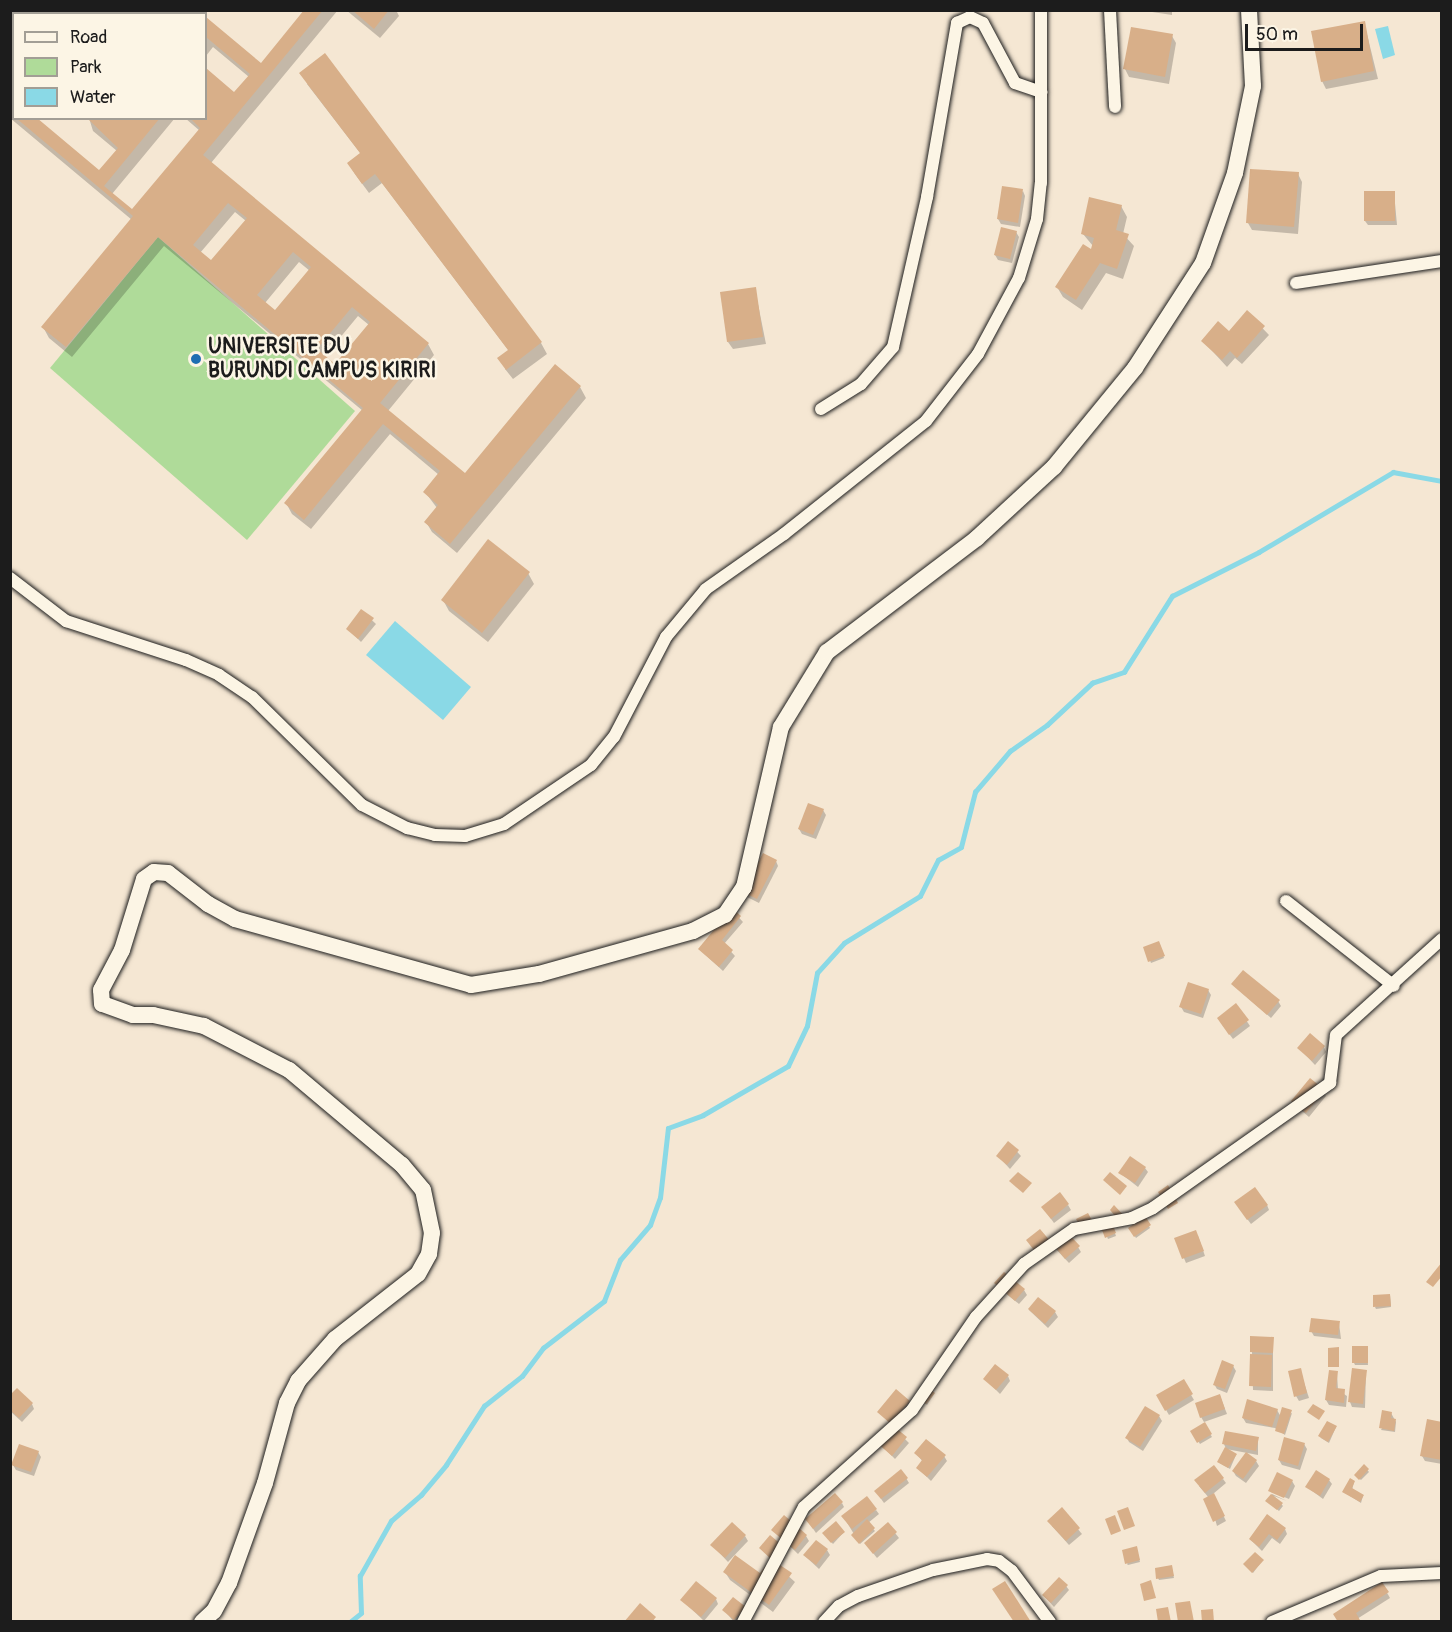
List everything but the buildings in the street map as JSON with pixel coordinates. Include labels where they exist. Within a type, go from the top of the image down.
[{"type":"street","points":[[10,578],[66,621],[186,660],[219,675],[252,697],[362,806],[407,828],[435,835],[465,836],[504,824],[591,765],[614,737],[666,637],[706,589],[784,534],[926,421],[955,387],[1014,288],[1031,248],[1041,183],[1041,10]]},
{"type":"street","points":[[1110,10],[1115,107]]},
{"type":"street","points":[[202,1622],[213,1611],[229,1583],[266,1482],[287,1403],[297,1381],[335,1340],[418,1274],[429,1254],[432,1233],[423,1190],[402,1165],[289,1070],[204,1026],[153,1015],[134,1015],[102,1004],[101,990],[122,950],[144,879],[154,872],[168,873],[208,904],[235,919],[471,985],[539,974],[693,931],[725,915],[744,887],[781,727],[827,652],[977,538],[1054,466],[1135,368],[1203,262],[1235,172],[1253,86],[1249,10]]},
{"type":"street","points":[[821,409],[861,384],[893,347],[927,197],[953,31],[963,18],[969,14],[983,23],[1015,83],[1041,92]]},
{"type":"street","points":[[1296,283],[1442,261]]},
{"type":"street","points":[[1286,901],[1394,986]]},
{"type":"street","points":[[743,1622],[804,1507],[912,1410],[976,1317],[1024,1264],[1074,1229],[1132,1218],[1153,1208],[1283,1119],[1330,1083],[1336,1035],[1394,986],[1442,939]]},
{"type":"street","points":[[824,1622],[839,1606],[858,1596],[933,1570],[987,1558],[999,1561],[1012,1571],[1050,1622]]},
{"type":"street","points":[[1272,1622],[1382,1576],[1442,1573]]},
{"type":"green space","points":[[158,237],[355,411],[247,540],[50,368]]},
{"type":"water","points":[[1388,26],[1395,55],[1383,59],[1375,29]]},
{"type":"water","points":[[395,621],[471,687],[443,720],[366,655]]},
{"type":"waterway","points":[[350,1622],[361,1613],[360,1576],[391,1521],[421,1495],[446,1465],[484,1406],[522,1376],[543,1348],[604,1301],[620,1260],[650,1225],[660,1198],[668,1128],[703,1115],[788,1066],[807,1026],[817,973],[844,943],[920,896],[938,860],[961,847],[975,792],[1010,751],[1047,725],[1092,683],[1124,672],[1172,596],[1259,552],[1393,472],[1442,481]]},
{"type":"place","name":"UNIVERSITE DU BURUNDI CAMPUS KIRIRI","points":[[196,359]]}]
